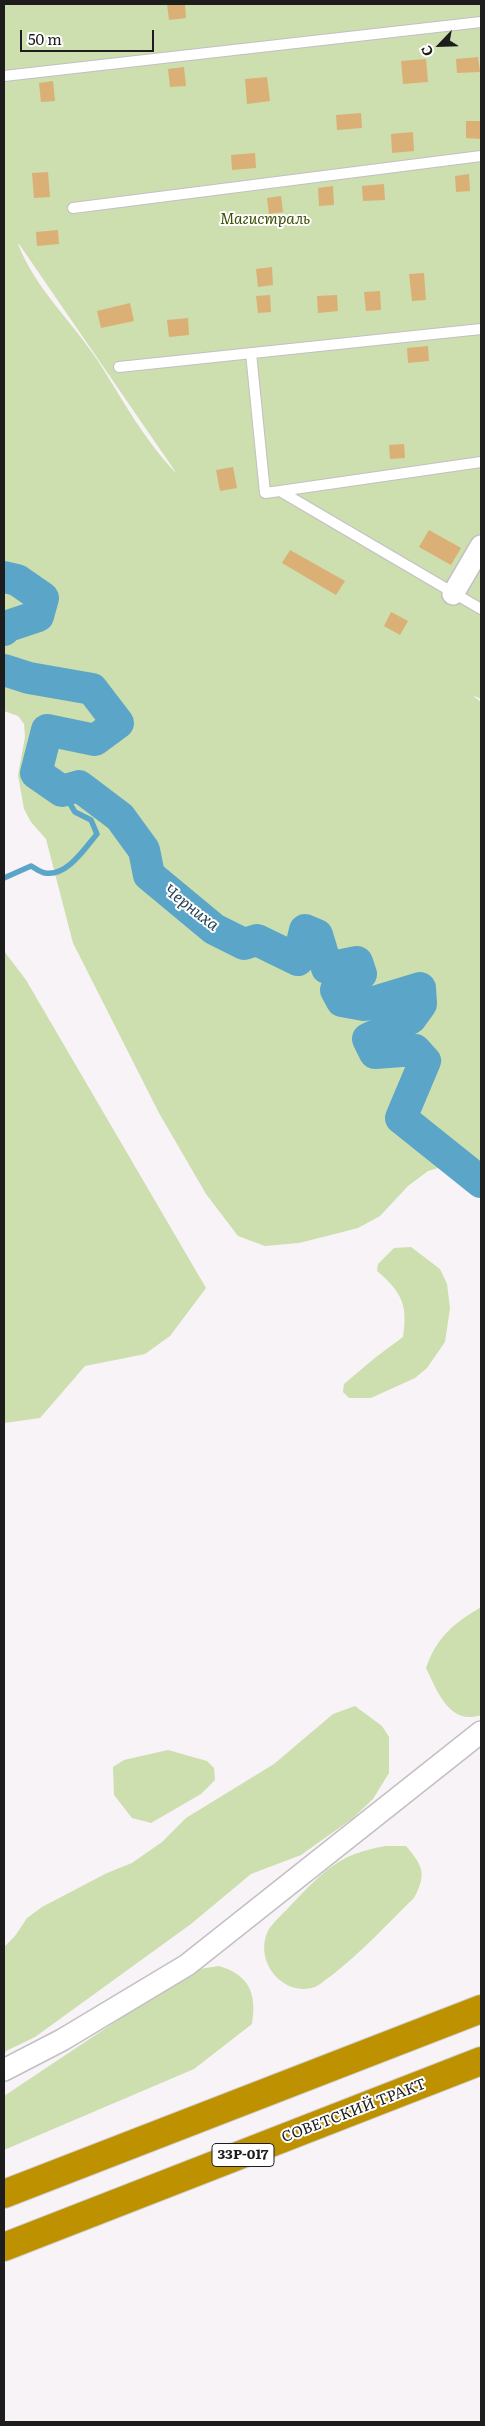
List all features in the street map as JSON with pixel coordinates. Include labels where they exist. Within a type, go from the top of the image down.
[{"type":"highway","points":[[4,2194],[481,2009]]},
{"type":"highway","name":"СОВЕТСКИЙ ТРАКТ","points":[[4,2247],[481,2061]]},
{"type":"street","points":[[454,594],[481,546]]},
{"type":"street","points":[[4,2070],[62,2040],[186,1964],[481,1732]]},
{"type":"lane","points":[[4,76],[481,22]]},
{"type":"lane","points":[[73,208],[481,156]]},
{"type":"lane","points":[[119,366],[481,329]]},
{"type":"lane","points":[[251,353],[265,493],[481,462]]},
{"type":"lane","points":[[280,491],[481,609]]},
{"type":"green space","name":"Магистраль","points":[[4,4],[481,4],[481,699],[472,695],[481,702],[481,1170],[472,1165],[454,1163],[428,1171],[408,1186],[380,1216],[358,1228],[299,1243],[265,1246],[238,1236],[206,1194],[159,1113],[73,943],[46,839],[31,822],[24,809],[18,775],[25,737],[24,724],[18,716],[4,711]],"holes":[[[19,244],[177,474],[144,434],[88,346],[44,291],[26,261]]]},
{"type":"green space","points":[[4,951],[26,980],[206,1288],[170,1336],[145,1354],[85,1366],[40,1418],[4,1423]]},
{"type":"green space","points":[[411,1247],[440,1269],[447,1284],[450,1308],[445,1342],[427,1368],[415,1378],[371,1398],[349,1398],[343,1392],[344,1384],[403,1337],[405,1316],[401,1300],[398,1293],[377,1271],[378,1264],[394,1248]]},
{"type":"green space","points":[[481,1607],[481,1715],[470,1717],[452,1711],[440,1695],[426,1668],[435,1648],[447,1632],[462,1619]]},
{"type":"green space","points":[[355,1706],[382,1726],[389,1737],[389,1773],[373,1799],[353,1818],[301,1855],[251,1874],[191,1924],[35,2037],[4,2052],[4,1947],[15,1936],[27,1918],[42,1907],[107,1873],[132,1863],[162,1842],[186,1818],[274,1764],[333,1714]]},
{"type":"green space","points":[[168,1750],[207,1761],[214,1768],[215,1780],[201,1794],[151,1823],[132,1818],[114,1795],[113,1767],[124,1760]]},
{"type":"green space","points":[[386,1846],[406,1846],[416,1859],[422,1876],[414,1898],[353,1958],[319,1985],[303,1989],[292,1987],[281,1981],[267,1963],[264,1952],[265,1941],[271,1926],[313,1882],[333,1866],[344,1859],[369,1849]]},
{"type":"green space","points":[[219,1966],[238,1975],[249,1987],[253,2003],[252,2024],[194,2069],[4,2150],[4,2096],[193,1970]]},
{"type":"building","points":[[167,4],[185,4],[186,18],[169,20]]},
{"type":"building","points":[[478,57],[480,72],[457,73],[456,59]]},
{"type":"building","points":[[426,59],[428,82],[403,84],[401,61]]},
{"type":"building","points":[[184,67],[186,86],[170,87],[168,69]]},
{"type":"building","points":[[267,77],[270,101],[247,104],[245,79]]},
{"type":"building","points":[[53,81],[55,101],[41,102],[39,83]]},
{"type":"building","points":[[361,113],[362,128],[337,130],[336,115]]},
{"type":"building","points":[[466,121],[481,121],[481,139],[466,138]]},
{"type":"building","points":[[413,132],[414,151],[392,153],[391,134]]},
{"type":"building","points":[[255,153],[256,168],[232,170],[231,155]]},
{"type":"building","points":[[48,172],[50,197],[34,198],[32,173]]},
{"type":"building","points":[[469,174],[470,191],[456,192],[455,176]]},
{"type":"building","points":[[384,184],[385,200],[363,201],[362,186]]},
{"type":"building","points":[[333,186],[334,205],[319,206],[318,188]]},
{"type":"building","points":[[281,196],[283,212],[269,214],[267,198]]},
{"type":"building","points":[[58,230],[59,244],[37,246],[36,232]]},
{"type":"building","points":[[272,267],[273,285],[258,287],[256,269]]},
{"type":"building","points":[[424,273],[426,300],[412,301],[409,274]]},
{"type":"building","points":[[380,291],[381,310],[366,311],[364,292]]},
{"type":"building","points":[[270,295],[271,312],[258,313],[256,296]]},
{"type":"building","points":[[337,295],[338,311],[318,313],[317,296]]},
{"type":"building","points":[[130,303],[134,321],[101,328],[97,311]]},
{"type":"building","points":[[188,318],[189,335],[169,337],[167,320]]},
{"type":"building","points":[[428,346],[429,361],[408,363],[407,348]]},
{"type":"building","points":[[404,444],[405,458],[390,459],[389,445]]},
{"type":"building","points":[[233,467],[237,488],[220,491],[216,470]]},
{"type":"building","points":[[429,530],[461,548],[451,565],[419,547]]},
{"type":"building","points":[[290,550],[345,581],[336,595],[282,563]]},
{"type":"building","points":[[391,612],[408,621],[400,635],[384,626]]},
{"type":"waterway","name":"Черниха","points":[[4,577],[17,580],[43,598],[38,616],[8,626],[4,630]]},
{"type":"waterway","name":"Черниха","points":[[4,670],[29,678],[92,689],[118,723],[95,740],[47,730],[36,773],[62,791],[79,786],[120,817],[144,850],[149,875],[214,929],[244,944],[257,940],[298,960],[305,930],[317,935],[327,968],[357,962],[361,974],[336,990],[342,1001],[364,1005],[420,988],[421,1004],[411,1018],[368,1039],[375,1053],[415,1050],[425,1061],[401,1118],[481,1182]]},
{"type":"waterway","points":[[4,878],[31,866],[45,873],[61,871],[81,854],[97,834],[91,820],[75,812],[62,791]]}]
